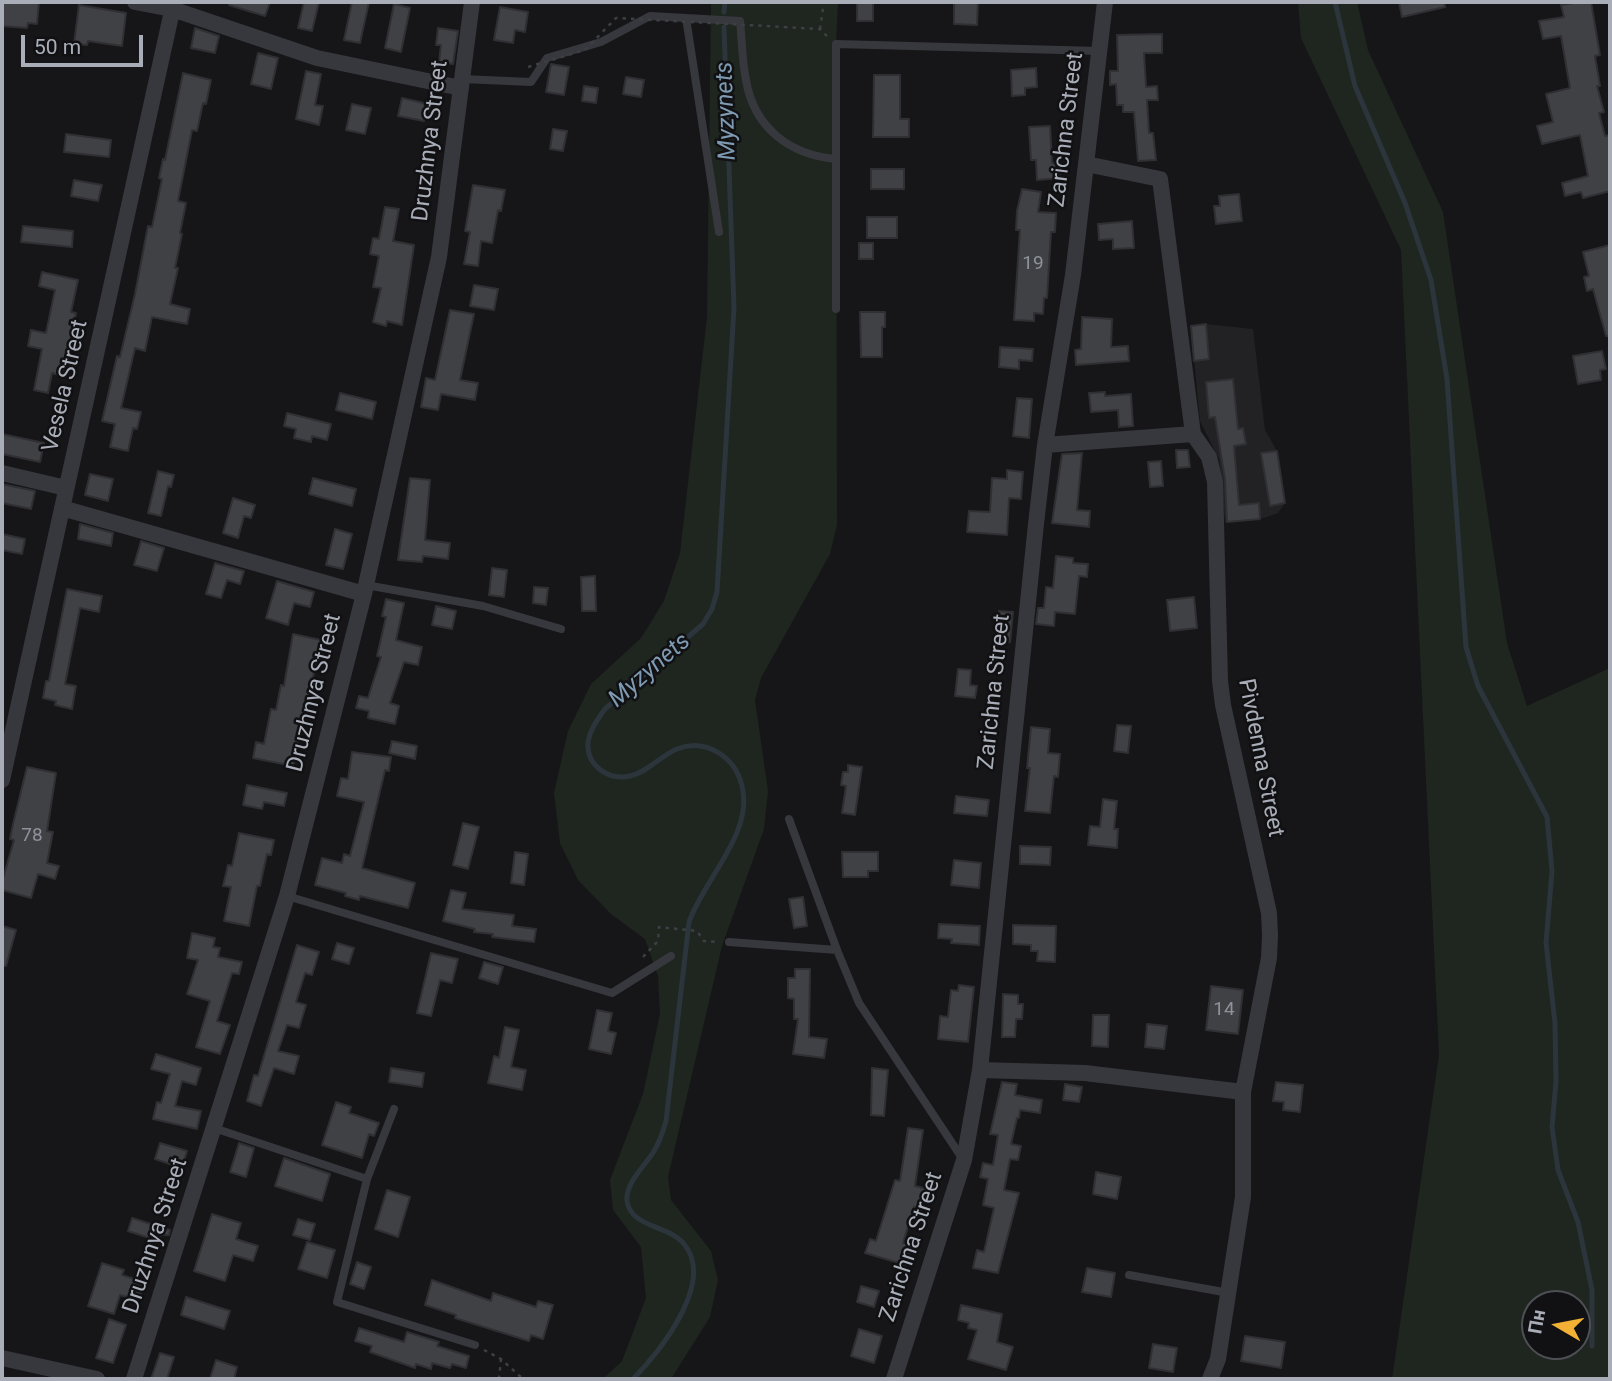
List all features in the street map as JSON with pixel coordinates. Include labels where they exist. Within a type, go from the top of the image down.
[{"type":"street","points":[[135,2],[173,6],[317,58],[462,84]]},
{"type":"street","name":"Druzhnya Street","points":[[134,1379],[287,896],[365,590],[439,257],[472,2]]},
{"type":"street","name":"Zarichna Street","points":[[894,1379],[964,1160],[980,1070],[1045,445],[1073,275],[1105,2]]},
{"type":"street","name":"Vesela Street","points":[[2,780],[173,6]]},
{"type":"street","name":"Pivdenna Street","points":[[1086,164],[1160,179],[1193,434],[1209,457],[1215,482],[1220,681],[1223,705],[1269,913],[1269,958],[1243,1092],[1244,1197],[1219,1359],[1210,1379]]},
{"type":"street","points":[[1045,445],[1193,434]]},
{"type":"street","points":[[2,473],[66,488]]},
{"type":"street","points":[[62,508],[365,590]]},
{"type":"street","points":[[980,1070],[1085,1073],[1243,1092]]},
{"type":"street","points":[[2,1359],[97,1379]]},
{"type":"lane","points":[[462,84],[531,82],[547,58],[601,42],[650,16],[740,21],[746,82],[756,111],[775,136],[797,151],[815,158],[836,159]]},
{"type":"lane","points":[[686,18],[719,232]]},
{"type":"lane","points":[[836,309],[836,44],[1099,51]]},
{"type":"lane","points":[[365,590],[483,606],[561,629]]},
{"type":"lane","points":[[789,819],[859,1003],[964,1160]]},
{"type":"lane","points":[[287,896],[612,993],[671,956]]},
{"type":"lane","points":[[729,942],[837,950]]},
{"type":"lane","points":[[394,1109],[367,1180],[337,1303],[475,1345]]},
{"type":"lane","points":[[214,1128],[367,1180]]},
{"type":"lane","points":[[1129,1275],[1229,1293]]},
{"type":"path","points":[[528,67],[585,50],[616,18],[820,29],[824,2]]},
{"type":"path","points":[[658,941],[659,927],[697,931],[704,941]]},
{"type":"path","points":[[475,1345],[501,1359],[523,1379]]},
{"type":"path","points":[[499,1379],[501,1359]]},
{"type":"shaded area","points":[[711,2],[838,2],[837,525],[830,554],[761,678],[755,700],[768,791],[764,829],[722,946],[668,1177],[671,1200],[711,1251],[718,1280],[710,1317],[671,1379],[603,1379],[622,1361],[646,1298],[641,1247],[613,1210],[610,1180],[643,1094],[660,1014],[658,976],[645,939],[611,914],[578,880],[560,843],[554,793],[568,731],[591,684],[641,638],[664,601],[680,553],[707,317]]},
{"type":"shaded area","points":[[1298,2],[1357,2],[1368,50],[1443,212],[1507,643],[1527,706],[1610,668],[1610,1379],[1392,1379],[1439,1055],[1401,250],[1301,38]]},
{"type":"shaded area","points":[[1206,324],[1253,329],[1265,430],[1277,451],[1285,503],[1278,513],[1264,518],[1225,522],[1219,459],[1200,421],[1191,326]]},
{"type":"building","points":[[3,2],[39,2],[37,24],[28,23],[27,28],[2,26]]},
{"type":"building","points":[[229,2],[270,2],[265,16],[229,5]]},
{"type":"building","points":[[304,2],[319,2],[312,31],[298,28]]},
{"type":"building","points":[[352,2],[369,2],[360,43],[344,40]]},
{"type":"building","points":[[857,2],[873,2],[873,21],[857,21]]},
{"type":"building","points":[[954,2],[978,2],[977,25],[954,24]]},
{"type":"building","points":[[1399,2],[1444,2],[1445,7],[1402,17]]},
{"type":"building","points":[[1591,2],[1600,55],[1595,56],[1600,86],[1597,86],[1604,112],[1599,113],[1605,136],[1610,135],[1610,191],[1583,198],[1581,192],[1565,196],[1562,183],[1588,176],[1580,135],[1542,144],[1537,126],[1553,122],[1546,94],[1570,88],[1561,36],[1543,39],[1539,21],[1564,17],[1561,5]]},
{"type":"building","points":[[394,4],[410,8],[401,52],[385,48]]},
{"type":"building","points":[[79,5],[126,13],[122,46],[88,41],[87,45],[74,44]]},
{"type":"building","points":[[500,7],[528,12],[525,32],[515,30],[513,43],[494,40]]},
{"type":"building","points":[[195,28],[219,36],[215,53],[191,48]]},
{"type":"building","points":[[438,28],[458,31],[453,64],[439,62],[441,45],[436,45]]},
{"type":"building","points":[[1162,34],[1162,53],[1144,53],[1146,87],[1157,86],[1158,100],[1147,100],[1149,133],[1153,133],[1156,160],[1138,161],[1134,112],[1123,112],[1123,105],[1117,105],[1116,84],[1110,85],[1110,71],[1118,71],[1117,35]]},
{"type":"building","points":[[258,53],[278,58],[271,89],[251,84]]},
{"type":"building","points":[[551,64],[569,67],[564,95],[546,92]]},
{"type":"building","points":[[1036,68],[1037,87],[1025,88],[1025,95],[1012,96],[1011,70]]},
{"type":"building","points":[[306,71],[321,74],[315,105],[323,106],[319,125],[296,119]]},
{"type":"building","points":[[183,73],[211,80],[197,131],[192,130],[178,201],[186,203],[175,268],[178,268],[170,304],[190,309],[187,324],[152,317],[145,351],[135,348],[121,408],[141,412],[137,429],[133,428],[128,451],[110,447],[115,424],[102,421],[135,294],[148,226],[152,227],[162,179],[159,178]]},
{"type":"building","points":[[874,75],[900,75],[900,119],[909,119],[909,137],[873,137]]},
{"type":"building","points":[[626,77],[644,80],[641,97],[623,94]]},
{"type":"building","points":[[584,86],[598,88],[596,103],[582,101]]},
{"type":"building","points":[[402,98],[428,104],[424,121],[398,116]]},
{"type":"building","points":[[352,104],[371,108],[365,134],[346,130]]},
{"type":"building","points":[[1050,126],[1052,163],[1059,163],[1060,178],[1037,180],[1036,160],[1031,160],[1029,127]]},
{"type":"building","points":[[553,129],[567,131],[563,151],[550,149]]},
{"type":"building","points":[[66,134],[111,140],[109,157],[64,152]]},
{"type":"building","points":[[871,169],[904,169],[904,189],[871,189]]},
{"type":"building","points":[[74,180],[102,185],[98,201],[71,196]]},
{"type":"building","points":[[473,185],[505,190],[492,243],[481,241],[478,266],[464,264],[470,232],[465,231]]},
{"type":"building","points":[[1022,189],[1041,192],[1038,212],[1056,213],[1055,232],[1051,232],[1047,298],[1044,298],[1043,314],[1034,313],[1034,321],[1014,320],[1020,230],[1016,230],[1017,211]]},
{"type":"building","points":[[1239,194],[1242,221],[1216,224],[1214,206],[1220,206],[1219,196]]},
{"type":"building","points":[[385,207],[399,209],[393,241],[414,245],[402,325],[387,321],[386,326],[373,322],[381,288],[373,287],[379,256],[370,254],[373,238],[379,239]]},
{"type":"building","points":[[867,217],[897,217],[897,238],[867,238]]},
{"type":"building","points":[[1132,221],[1134,248],[1113,249],[1113,239],[1099,240],[1098,224]]},
{"type":"building","points":[[23,226],[73,231],[72,247],[21,242]]},
{"type":"building","points":[[859,243],[873,243],[873,259],[859,259]]},
{"type":"building","points":[[1610,245],[1610,336],[1606,336],[1593,289],[1587,291],[1584,277],[1589,276],[1583,252]]},
{"type":"building","points":[[42,272],[78,280],[71,312],[76,313],[63,376],[52,373],[48,393],[34,390],[42,349],[28,346],[31,330],[46,333],[55,290],[39,286]]},
{"type":"building","points":[[474,285],[498,289],[494,310],[470,306]]},
{"type":"building","points":[[450,310],[474,314],[460,380],[478,383],[475,400],[441,394],[438,410],[421,407],[426,378],[435,380]]},
{"type":"building","points":[[860,312],[885,312],[882,357],[861,357]]},
{"type":"building","points":[[1082,317],[1112,319],[1111,347],[1128,346],[1129,361],[1076,365],[1075,350],[1081,349]]},
{"type":"building","points":[[1206,324],[1209,359],[1194,361],[1191,326]]},
{"type":"building","points":[[1000,347],[1033,349],[1032,361],[1019,360],[1019,369],[999,367]]},
{"type":"building","points":[[1602,351],[1606,369],[1600,370],[1601,380],[1578,384],[1573,356]]},
{"type":"building","points":[[1233,379],[1238,429],[1243,428],[1246,444],[1234,446],[1239,505],[1259,503],[1260,519],[1227,522],[1225,480],[1215,417],[1209,418],[1206,382]]},
{"type":"building","points":[[1105,392],[1105,396],[1131,394],[1133,426],[1119,427],[1118,410],[1091,412],[1089,393]]},
{"type":"building","points":[[340,393],[376,402],[372,419],[336,410]]},
{"type":"building","points":[[1017,398],[1032,399],[1029,438],[1013,436]]},
{"type":"building","points":[[287,413],[331,424],[327,440],[312,436],[311,442],[294,438],[296,429],[284,426]]},
{"type":"building","points":[[2,434],[44,443],[40,462],[2,454]]},
{"type":"building","points":[[1176,450],[1188,450],[1190,467],[1177,468]]},
{"type":"building","points":[[1277,451],[1285,503],[1270,506],[1261,453]]},
{"type":"building","points":[[1082,453],[1077,510],[1090,511],[1089,527],[1052,523],[1062,454]]},
{"type":"building","points":[[1161,461],[1163,486],[1150,487],[1148,462]]},
{"type":"building","points":[[1007,470],[1023,472],[1021,499],[1009,498],[1007,535],[967,532],[969,511],[990,512],[992,478],[1007,479]]},
{"type":"building","points":[[158,471],[174,475],[171,487],[168,486],[161,516],[148,513]]},
{"type":"building","points":[[90,474],[113,479],[108,501],[85,495]]},
{"type":"building","points":[[313,478],[356,489],[352,506],[309,494]]},
{"type":"building","points":[[410,478],[430,480],[425,540],[450,543],[448,559],[423,556],[422,562],[398,560]]},
{"type":"building","points":[[2,484],[35,491],[31,509],[2,503]]},
{"type":"building","points":[[233,498],[255,505],[251,518],[244,516],[238,538],[223,533]]},
{"type":"building","points":[[80,524],[113,533],[111,546],[78,539]]},
{"type":"building","points":[[335,529],[352,534],[343,569],[326,565]]},
{"type":"building","points":[[2,534],[25,539],[22,554],[2,550]]},
{"type":"building","points":[[141,541],[164,548],[157,571],[134,565]]},
{"type":"building","points":[[1056,556],[1073,558],[1073,563],[1088,564],[1087,577],[1079,576],[1075,614],[1055,612],[1054,626],[1036,624],[1038,608],[1044,608],[1046,587],[1053,588]]},
{"type":"building","points":[[215,563],[244,571],[240,584],[227,580],[221,598],[206,594]]},
{"type":"building","points":[[492,568],[507,570],[504,597],[489,595]]},
{"type":"building","points":[[595,576],[596,611],[582,611],[581,577]]},
{"type":"building","points":[[277,581],[314,592],[310,607],[294,603],[288,625],[266,618]]},
{"type":"building","points":[[534,587],[548,588],[546,605],[533,603]]},
{"type":"building","points":[[67,589],[102,596],[99,612],[80,608],[65,684],[76,686],[72,709],[55,705],[56,701],[43,698],[46,681],[49,681]]},
{"type":"building","points":[[1194,597],[1197,628],[1170,631],[1167,600]]},
{"type":"building","points":[[386,599],[404,603],[396,640],[422,647],[418,665],[404,662],[390,703],[399,706],[395,724],[368,718],[369,711],[356,708],[359,696],[368,698],[381,657],[377,656],[386,617],[382,616]]},
{"type":"building","points":[[436,606],[456,611],[452,629],[432,625]]},
{"type":"building","points":[[999,611],[1013,612],[1010,642],[996,640]]},
{"type":"building","points":[[293,634],[321,640],[309,706],[293,766],[253,758],[256,742],[264,744],[271,709],[276,710],[281,685],[284,686]]},
{"type":"building","points":[[958,669],[971,670],[970,685],[977,686],[975,698],[955,696]]},
{"type":"building","points":[[1117,725],[1131,726],[1128,753],[1114,751]]},
{"type":"building","points":[[1031,727],[1050,729],[1048,753],[1060,754],[1058,777],[1054,776],[1050,813],[1025,811]]},
{"type":"building","points":[[392,741],[417,746],[415,759],[389,753]]},
{"type":"building","points":[[352,752],[391,757],[389,771],[385,770],[362,868],[415,883],[408,908],[360,896],[359,900],[345,896],[346,893],[315,885],[322,858],[342,863],[344,854],[350,856],[364,802],[337,796],[341,778],[348,779]]},
{"type":"building","points":[[848,765],[862,767],[855,815],[842,813],[846,786],[841,785],[843,772],[848,772]]},
{"type":"building","points":[[27,767],[56,773],[47,831],[53,832],[47,863],[59,866],[55,879],[38,874],[31,898],[2,890],[14,840],[10,839],[13,824]]},
{"type":"building","points":[[247,785],[287,793],[284,806],[264,802],[262,809],[243,805]]},
{"type":"building","points":[[956,796],[989,800],[987,816],[954,813]]},
{"type":"building","points":[[1103,799],[1117,801],[1114,829],[1118,829],[1117,848],[1088,845],[1090,826],[1100,827]]},
{"type":"building","points":[[463,823],[479,827],[468,869],[453,865]]},
{"type":"building","points":[[239,833],[274,840],[271,855],[267,854],[260,886],[257,886],[249,926],[224,921],[231,887],[223,886],[228,865],[232,866]]},
{"type":"building","points":[[1020,846],[1051,847],[1050,865],[1020,864]]},
{"type":"building","points":[[515,852],[528,854],[524,885],[511,883]]},
{"type":"building","points":[[842,852],[878,852],[878,871],[868,871],[868,877],[843,877]]},
{"type":"building","points":[[954,860],[981,863],[979,888],[951,885]]},
{"type":"building","points":[[451,890],[466,893],[462,909],[514,915],[512,926],[536,929],[534,942],[492,937],[493,934],[474,932],[475,929],[443,921]]},
{"type":"building","points":[[803,897],[807,926],[794,928],[789,899]]},
{"type":"building","points":[[939,924],[980,926],[979,945],[951,943],[952,939],[938,938]]},
{"type":"building","points":[[1013,925],[1056,926],[1055,962],[1037,961],[1038,951],[1031,951],[1031,945],[1013,944]]},
{"type":"building","points":[[2,926],[16,930],[6,966],[2,966]]},
{"type":"building","points":[[192,933],[215,938],[213,947],[220,948],[218,957],[242,962],[239,974],[232,973],[217,1021],[230,1025],[220,1054],[196,1047],[210,1001],[187,994],[198,960],[187,958]]},
{"type":"building","points":[[337,943],[354,948],[349,964],[332,959]]},
{"type":"building","points":[[297,945],[319,952],[312,975],[305,973],[296,1002],[306,1005],[299,1028],[287,1025],[278,1051],[299,1056],[294,1074],[274,1068],[261,1106],[247,1101],[254,1075],[258,1076]]},
{"type":"building","points":[[431,953],[458,959],[452,983],[440,980],[431,1016],[417,1013]]},
{"type":"building","points":[[484,962],[503,967],[498,984],[479,978]]},
{"type":"building","points":[[795,969],[810,969],[809,1037],[827,1039],[824,1058],[793,1054],[798,1019],[794,1019],[794,999],[788,998],[788,978],[795,978]]},
{"type":"building","points":[[959,985],[974,987],[968,1042],[938,1039],[940,1016],[948,1017],[951,990],[958,991]]},
{"type":"building","points":[[1211,986],[1243,990],[1238,1034],[1206,1030]]},
{"type":"building","points":[[1003,994],[1018,995],[1018,1004],[1023,1004],[1022,1019],[1016,1019],[1015,1037],[1002,1037]]},
{"type":"building","points":[[597,1010],[612,1013],[608,1031],[616,1033],[611,1054],[589,1049]]},
{"type":"building","points":[[1093,1015],[1109,1015],[1108,1047],[1092,1046]]},
{"type":"building","points":[[1147,1024],[1167,1026],[1164,1049],[1145,1047]]},
{"type":"building","points":[[505,1027],[519,1030],[511,1067],[526,1070],[522,1090],[488,1083],[494,1056],[499,1058]]},
{"type":"building","points":[[156,1054],[201,1068],[196,1085],[182,1081],[175,1106],[201,1111],[197,1129],[153,1119],[157,1102],[161,1103],[170,1074],[151,1069]]},
{"type":"building","points":[[391,1068],[424,1073],[422,1087],[389,1082]]},
{"type":"building","points":[[872,1068],[888,1070],[884,1116],[871,1115]]},
{"type":"building","points":[[1002,1082],[1017,1084],[1015,1095],[1042,1100],[1040,1113],[1020,1110],[1017,1118],[1011,1144],[1021,1146],[1018,1160],[1010,1159],[1004,1190],[1019,1193],[998,1273],[973,1268],[977,1250],[984,1252],[994,1208],[983,1205],[988,1179],[980,1177],[983,1163],[993,1165],[998,1135],[990,1134]]},
{"type":"building","points":[[1276,1082],[1303,1085],[1300,1112],[1283,1110],[1284,1102],[1273,1101]]},
{"type":"building","points":[[1065,1084],[1082,1087],[1079,1102],[1063,1100]]},
{"type":"building","points":[[336,1102],[351,1107],[349,1113],[379,1123],[374,1136],[369,1134],[362,1158],[322,1145]]},
{"type":"building","points":[[908,1128],[923,1130],[915,1186],[927,1189],[921,1210],[914,1207],[903,1243],[912,1245],[906,1265],[865,1253],[870,1239],[876,1241],[895,1180],[900,1181]]},
{"type":"building","points":[[160,1143],[187,1151],[182,1168],[155,1159]]},
{"type":"building","points":[[239,1143],[254,1148],[246,1177],[230,1172]]},
{"type":"building","points":[[284,1158],[330,1174],[322,1201],[275,1186]]},
{"type":"building","points":[[1096,1172],[1121,1177],[1117,1199],[1093,1194]]},
{"type":"building","points":[[387,1190],[410,1197],[398,1237],[375,1229]]},
{"type":"building","points":[[212,1214],[241,1223],[236,1239],[258,1246],[253,1261],[233,1255],[225,1281],[194,1271]]},
{"type":"building","points":[[132,1218],[170,1230],[169,1235],[161,1235],[159,1241],[128,1231]]},
{"type":"building","points":[[298,1219],[315,1224],[310,1240],[293,1235]]},
{"type":"building","points":[[307,1242],[335,1250],[327,1278],[298,1269]]},
{"type":"building","points":[[357,1262],[371,1267],[364,1289],[350,1284]]},
{"type":"building","points":[[102,1263],[124,1270],[122,1275],[144,1282],[139,1300],[120,1295],[114,1314],[88,1306]]},
{"type":"building","points":[[1087,1268],[1115,1273],[1111,1297],[1082,1292]]},
{"type":"building","points":[[432,1280],[491,1301],[493,1293],[536,1307],[538,1301],[553,1305],[543,1339],[531,1335],[529,1341],[455,1318],[456,1315],[425,1305]]},
{"type":"building","points":[[861,1286],[879,1291],[874,1307],[857,1302]]},
{"type":"building","points":[[186,1297],[230,1311],[224,1329],[181,1315]]},
{"type":"building","points":[[961,1305],[1002,1314],[997,1342],[1013,1347],[1006,1370],[968,1359],[977,1330],[968,1328],[969,1323],[958,1320]]},
{"type":"building","points":[[109,1319],[126,1325],[113,1363],[96,1358]]},
{"type":"building","points":[[359,1328],[404,1342],[407,1332],[439,1342],[437,1346],[469,1356],[466,1368],[452,1364],[450,1368],[432,1363],[431,1369],[416,1364],[415,1368],[370,1352],[372,1346],[355,1341]]},
{"type":"building","points":[[859,1329],[882,1336],[874,1363],[851,1356]]},
{"type":"building","points":[[1245,1336],[1285,1342],[1281,1368],[1241,1361]]},
{"type":"building","points":[[1153,1344],[1177,1348],[1173,1372],[1149,1368]]},
{"type":"building","points":[[160,1353],[174,1357],[167,1379],[151,1379]]},
{"type":"building","points":[[216,1360],[237,1367],[234,1379],[210,1379]]},
{"type":"waterway","name":"Myzynets","points":[[724,12],[725,2]]},
{"type":"waterway","points":[[1335,2],[1355,86],[1405,203],[1431,280],[1447,379],[1466,647],[1478,686],[1547,817],[1552,871],[1546,943],[1555,1023],[1556,1082],[1552,1127],[1558,1170],[1578,1222],[1592,1290],[1592,1346]]},
{"type":"waterway","name":"Myzynets","points":[[633,1379],[669,1335],[689,1297],[693,1277],[692,1260],[684,1244],[669,1233],[635,1216],[630,1210],[627,1194],[656,1148],[666,1121],[689,922],[726,856],[741,821],[744,804],[742,786],[733,766],[726,758],[708,748],[688,746],[677,749],[643,771],[622,777],[600,770],[591,758],[588,742],[592,728],[605,709],[703,624],[712,609],[717,592],[734,308],[724,27]]}]
